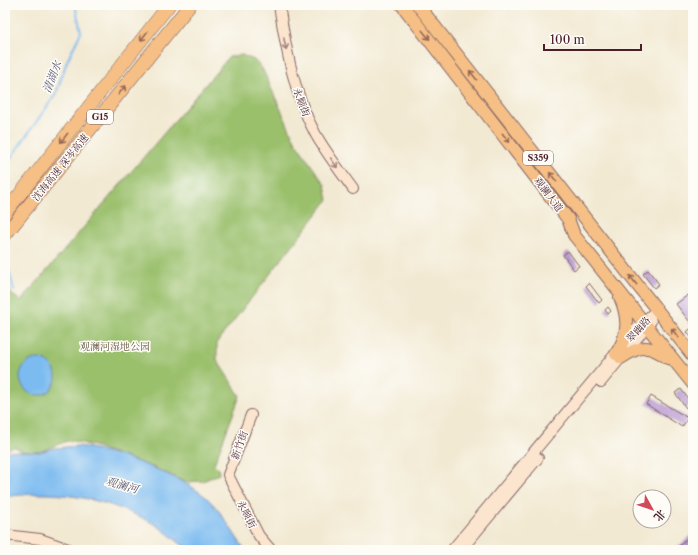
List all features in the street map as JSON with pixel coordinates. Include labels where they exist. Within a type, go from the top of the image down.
[{"type":"highway","name":"沈海高速 深岑高速","points":[[5,213],[168,5]]},
{"type":"highway","name":"沈海高速 深岑高速","points":[[7,232],[190,5]]},
{"type":"main road","name":"永顺街","points":[[279,5],[291,70],[309,121],[329,156],[353,189]]},
{"type":"main road","name":"观澜大道","points":[[402,5],[540,181],[568,219],[574,235],[693,384]]},
{"type":"main road","name":"观澜大道","points":[[418,5],[693,356]]},
{"type":"main road","points":[[613,284],[623,304],[627,326],[619,356]]},
{"type":"main road","name":"翠幽路","points":[[461,550],[657,310]]},
{"type":"main road","points":[[619,356],[636,348],[648,348],[664,355],[680,367]]},
{"type":"main road","name":"翠幽路","points":[[452,550],[619,356]]},
{"type":"main road","name":"新竹街","points":[[228,475],[251,415]]},
{"type":"main road","name":"永顺街","points":[[228,475],[259,536],[271,550]]},
{"type":"main road","points":[[5,535],[40,539],[71,550]]},
{"type":"green space","name":"观澜河湿地公园","points":[[242,55],[254,60],[262,68],[296,143],[325,185],[328,200],[217,342],[217,360],[240,396],[214,464],[219,469],[219,474],[203,481],[185,482],[155,468],[94,446],[73,441],[67,441],[39,452],[25,452],[15,447],[5,449],[5,286],[8,282],[11,294],[21,301],[229,57]]},
{"type":"water","points":[[38,359],[48,362],[53,367],[56,377],[53,387],[48,392],[38,395],[28,392],[23,387],[20,377],[23,367],[28,362]]},
{"type":"water","name":"观澜河","points":[[78,446],[92,448],[127,458],[164,472],[195,489],[207,498],[218,510],[245,550],[190,550],[156,525],[120,508],[102,502],[64,495],[44,494],[5,497],[5,451],[39,452],[55,448]]},
{"type":"building","points":[[568,251],[579,266],[574,270],[563,255]]},
{"type":"building","points":[[648,270],[659,284],[654,288],[643,274]]},
{"type":"building","points":[[589,283],[602,300],[599,303],[586,286]]},
{"type":"building","points":[[688,295],[693,302],[693,326],[676,304]]},
{"type":"building","points":[[608,307],[611,311],[608,314],[605,310]]},
{"type":"building","points":[[690,329],[693,332],[693,339],[687,332]]},
{"type":"building","points":[[681,389],[692,404],[686,408],[675,393]]},
{"type":"building","points":[[651,396],[688,418],[682,427],[646,404]]},
{"type":"building","points":[[693,534],[693,550],[674,550]]},
{"type":"waterway","name":"清湖水","points":[[5,166],[56,94],[67,61],[81,32],[75,5]]},
{"type":"waterway","name":"清湖水","points":[[5,261],[14,291]]}]
